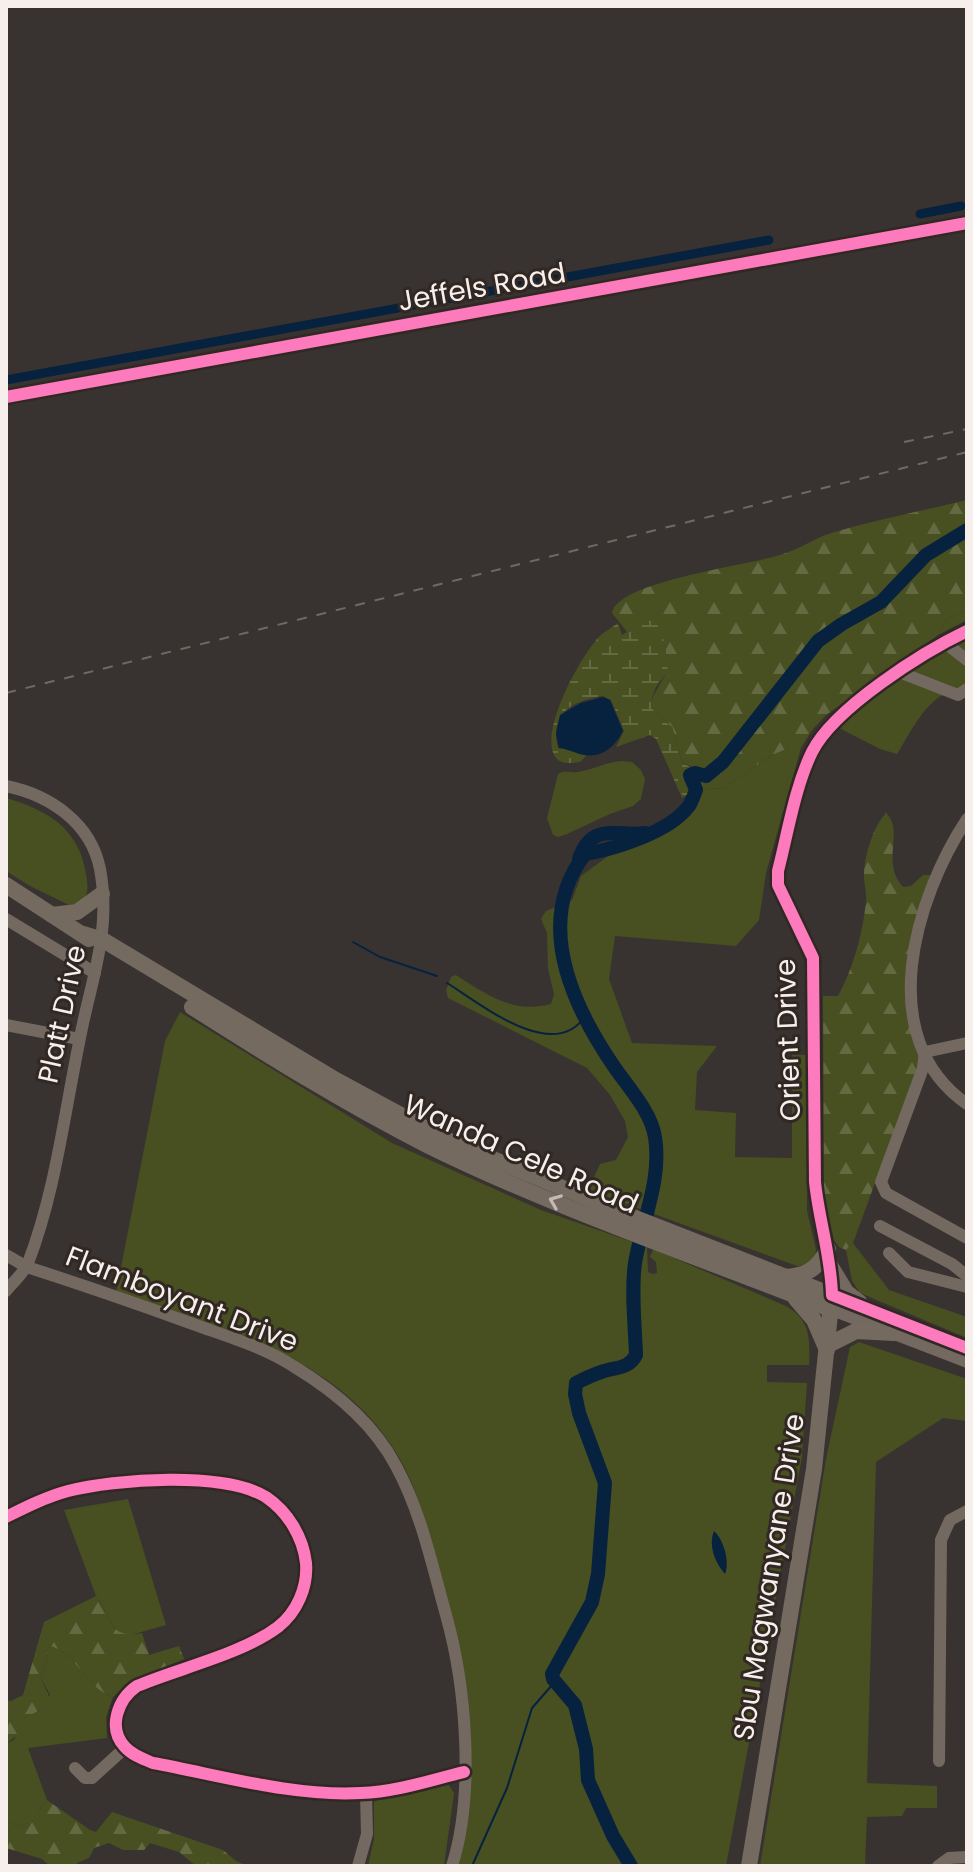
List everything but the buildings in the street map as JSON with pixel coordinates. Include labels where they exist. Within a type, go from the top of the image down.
[{"type":"main road","name":"Wanda Cele Road","points":[[6,885],[263,1053],[380,1120],[470,1165],[832,1303]]},
{"type":"main road","points":[[52,915],[77,912],[102,894]]},
{"type":"main road","points":[[830,1256],[786,1285],[814,1320],[828,1348],[856,1331],[894,1333]]},
{"type":"main road","name":"Sbu Magwanyane Drive","points":[[749,1866],[814,1469],[832,1303]]},
{"type":"street","name":"Jeffels Road","points":[[6,397],[967,223]]},
{"type":"street","name":"Orient Drive","points":[[832,1303],[830,1256],[815,1182],[813,958],[778,885],[778,871],[812,752],[828,727],[899,672],[944,642],[967,631]]},
{"type":"street","points":[[944,642],[967,660]]},
{"type":"street","points":[[899,672],[958,695],[967,689]]},
{"type":"street","name":"Platt Drive","points":[[6,786],[51,802],[73,817],[90,842],[100,868],[102,894],[102,945],[79,1039],[60,1144],[27,1267],[6,1291]]},
{"type":"street","points":[[967,819],[930,890],[914,949],[910,997],[925,1052],[941,1078],[967,1104]]},
{"type":"street","points":[[6,896],[33,903]]},
{"type":"street","points":[[6,919],[95,973]]},
{"type":"street","points":[[6,1025],[79,1039]]},
{"type":"street","points":[[925,1052],[967,1043]]},
{"type":"street","points":[[925,1052],[923,1068],[881,1178],[881,1186],[886,1193],[967,1238]]},
{"type":"street","points":[[880,1226],[952,1264],[967,1276]]},
{"type":"street","points":[[889,1253],[908,1272],[967,1287]]},
{"type":"street","name":"Flamboyant Drive","points":[[6,1255],[27,1267],[222,1335],[291,1364],[349,1407],[397,1467],[414,1506],[450,1630],[463,1710],[464,1772],[452,1866]]},
{"type":"street","points":[[830,1256],[848,1291],[873,1311]]},
{"type":"street","name":"Wanda Cele Road","points":[[832,1303],[873,1311],[967,1348]]},
{"type":"street","name":"Wanda Cele Road","points":[[832,1303],[894,1333],[967,1362]]},
{"type":"street","points":[[6,1517],[52,1496],[94,1485],[132,1481],[211,1482],[237,1486],[267,1498],[290,1519],[305,1552],[305,1577],[299,1600],[278,1627],[254,1640],[131,1691],[118,1709],[118,1734],[126,1747],[153,1763],[281,1787],[341,1794],[366,1793],[464,1772]]},
{"type":"street","points":[[939,1761],[941,1540],[950,1520],[967,1511]]},
{"type":"street","points":[[75,1768],[85,1778],[92,1778],[126,1747]]},
{"type":"street","points":[[358,1866],[367,1834],[366,1793]]},
{"type":"street","points":[[938,1866],[949,1858],[967,1857]]},
{"type":"green space","points":[[967,500],[967,610],[945,620],[938,635],[826,715],[801,748],[789,748],[770,756],[724,788],[703,789],[696,769],[682,762],[672,727],[654,712],[651,700],[668,670],[628,633],[612,613],[619,602],[659,583],[780,555],[831,533]]},
{"type":"green space","points":[[967,610],[967,620],[938,635],[945,620]]},
{"type":"green space","points":[[648,620],[657,624],[665,643],[668,671],[651,700],[654,712],[672,727],[682,762],[693,769],[685,771],[684,781],[691,788],[690,793],[682,798],[656,739],[650,735],[616,747],[624,731],[611,700],[603,696],[573,705],[560,717],[556,736],[558,748],[571,749],[586,756],[580,762],[561,762],[552,747],[556,714],[572,678],[591,647],[618,623],[622,635]]},
{"type":"green space","points":[[967,636],[967,683],[939,697],[926,709],[897,754],[880,749],[837,727],[900,678]]},
{"type":"green space","points":[[789,748],[801,748],[766,873],[759,920],[736,946],[615,936],[609,979],[632,1043],[717,1046],[697,1072],[695,1110],[736,1113],[735,1157],[792,1158],[792,1055],[806,1055],[807,1211],[816,1249],[815,1258],[809,1265],[797,1266],[588,1190],[600,1164],[616,1160],[628,1137],[625,1121],[610,1095],[587,1068],[448,998],[446,990],[451,977],[456,975],[501,1001],[525,1006],[551,1004],[554,994],[548,969],[547,933],[541,919],[546,911],[572,900],[581,876],[607,857],[676,827],[696,809],[703,789],[724,788],[770,756]]},
{"type":"green space","points":[[622,761],[632,762],[641,770],[645,779],[641,799],[633,806],[567,834],[553,835],[547,818],[558,774]]},
{"type":"green space","points":[[6,798],[47,815],[59,823],[76,844],[86,874],[87,889],[82,903],[69,905],[6,871]]},
{"type":"green space","points":[[886,813],[893,829],[893,867],[903,887],[911,886],[923,875],[931,875],[915,919],[905,973],[906,1005],[920,1052],[918,1066],[853,1243],[846,1250],[834,1240],[824,1202],[823,996],[838,996],[853,963],[865,913],[864,868],[873,834]]},
{"type":"green space","points":[[180,1012],[392,1143],[541,1210],[647,1247],[648,1272],[657,1273],[656,1262],[650,1257],[653,1249],[786,1306],[805,1324],[809,1339],[809,1365],[767,1365],[767,1382],[807,1383],[802,1457],[726,1866],[458,1866],[466,1825],[471,1768],[464,1678],[445,1589],[424,1517],[395,1451],[356,1404],[307,1367],[116,1293],[165,1041]]},
{"type":"green space","points":[[853,1243],[889,1290],[967,1317],[967,1338],[860,1293],[852,1281],[846,1250]]},
{"type":"green space","points":[[859,1342],[967,1379],[967,1421],[943,1418],[876,1462],[867,1783],[937,1786],[937,1808],[906,1808],[902,1816],[867,1817],[865,1866],[760,1866],[826,1459],[850,1347]]},
{"type":"green space","points":[[128,1499],[166,1625],[127,1636],[111,1623],[96,1596],[64,1510]]},
{"type":"green space","points":[[96,1596],[117,1630],[142,1633],[149,1655],[179,1646],[184,1659],[128,1683],[113,1697],[96,1687],[67,1656],[50,1646],[41,1678],[51,1701],[45,1708],[24,1718],[20,1733],[6,1744],[6,1700],[23,1695],[44,1622]]},
{"type":"green space","points":[[50,1646],[67,1656],[96,1687],[113,1697],[106,1717],[107,1738],[28,1748],[47,1800],[28,1828],[6,1822],[6,1744],[14,1740],[24,1718],[45,1708],[50,1695],[41,1678]]},
{"type":"green space","points":[[448,1784],[454,1793],[444,1866],[368,1866],[374,1839],[374,1802]]},
{"type":"green space","points":[[47,1800],[96,1832],[112,1812],[223,1850],[248,1866],[196,1866],[179,1852],[150,1843],[144,1850],[123,1850],[109,1843],[94,1848],[89,1858],[70,1866],[50,1866],[42,1859],[6,1848],[6,1822],[28,1828]]},
{"type":"water","points":[[603,697],[610,700],[623,731],[617,741],[603,752],[592,755],[559,748],[556,734],[560,715],[581,703]]},
{"type":"water","points":[[714,1531],[725,1552],[725,1574],[714,1554]]},
{"type":"waterway","points":[[920,214],[961,206]]},
{"type":"waterway","points":[[6,380],[769,240]]},
{"type":"waterway","points":[[631,1866],[613,1836],[588,1780],[586,1749],[575,1705],[552,1674],[592,1602],[598,1574],[605,1483],[579,1413],[576,1383],[626,1365],[636,1355],[634,1274],[654,1185],[655,1137],[649,1118],[600,1044],[573,991],[561,936],[562,908],[570,880],[585,854],[641,838],[679,816],[696,790],[690,775],[706,776],[723,762],[818,641],[881,602],[926,555],[967,530]]},
{"type":"waterway","points":[[579,859],[584,847],[598,835],[645,833]]},
{"type":"waterway","points":[[353,942],[380,957],[437,976]]},
{"type":"waterway","points":[[447,983],[497,1015],[535,1032],[553,1034],[570,1030],[584,1018]]},
{"type":"waterway","points":[[472,1866],[507,1788],[532,1708],[553,1684],[553,1679]]},
{"type":"railway","points":[[904,442],[967,429]]},
{"type":"railway","points":[[6,693],[967,452]]},
{"type":"cycle path","points":[[6,397],[967,223]]},
{"type":"cycle path","points":[[967,631],[881,683],[839,717],[823,735],[812,752],[801,780],[778,871],[778,885],[813,958],[815,1182],[832,1295],[967,1348]]},
{"type":"cycle path","points":[[6,1517],[68,1491],[113,1483],[169,1480],[224,1483],[247,1489],[266,1497],[293,1526],[302,1544],[306,1572],[303,1590],[291,1614],[278,1627],[247,1645],[137,1686],[130,1692],[120,1706],[116,1723],[120,1739],[134,1755],[153,1763],[310,1792],[387,1790],[464,1772]]}]
